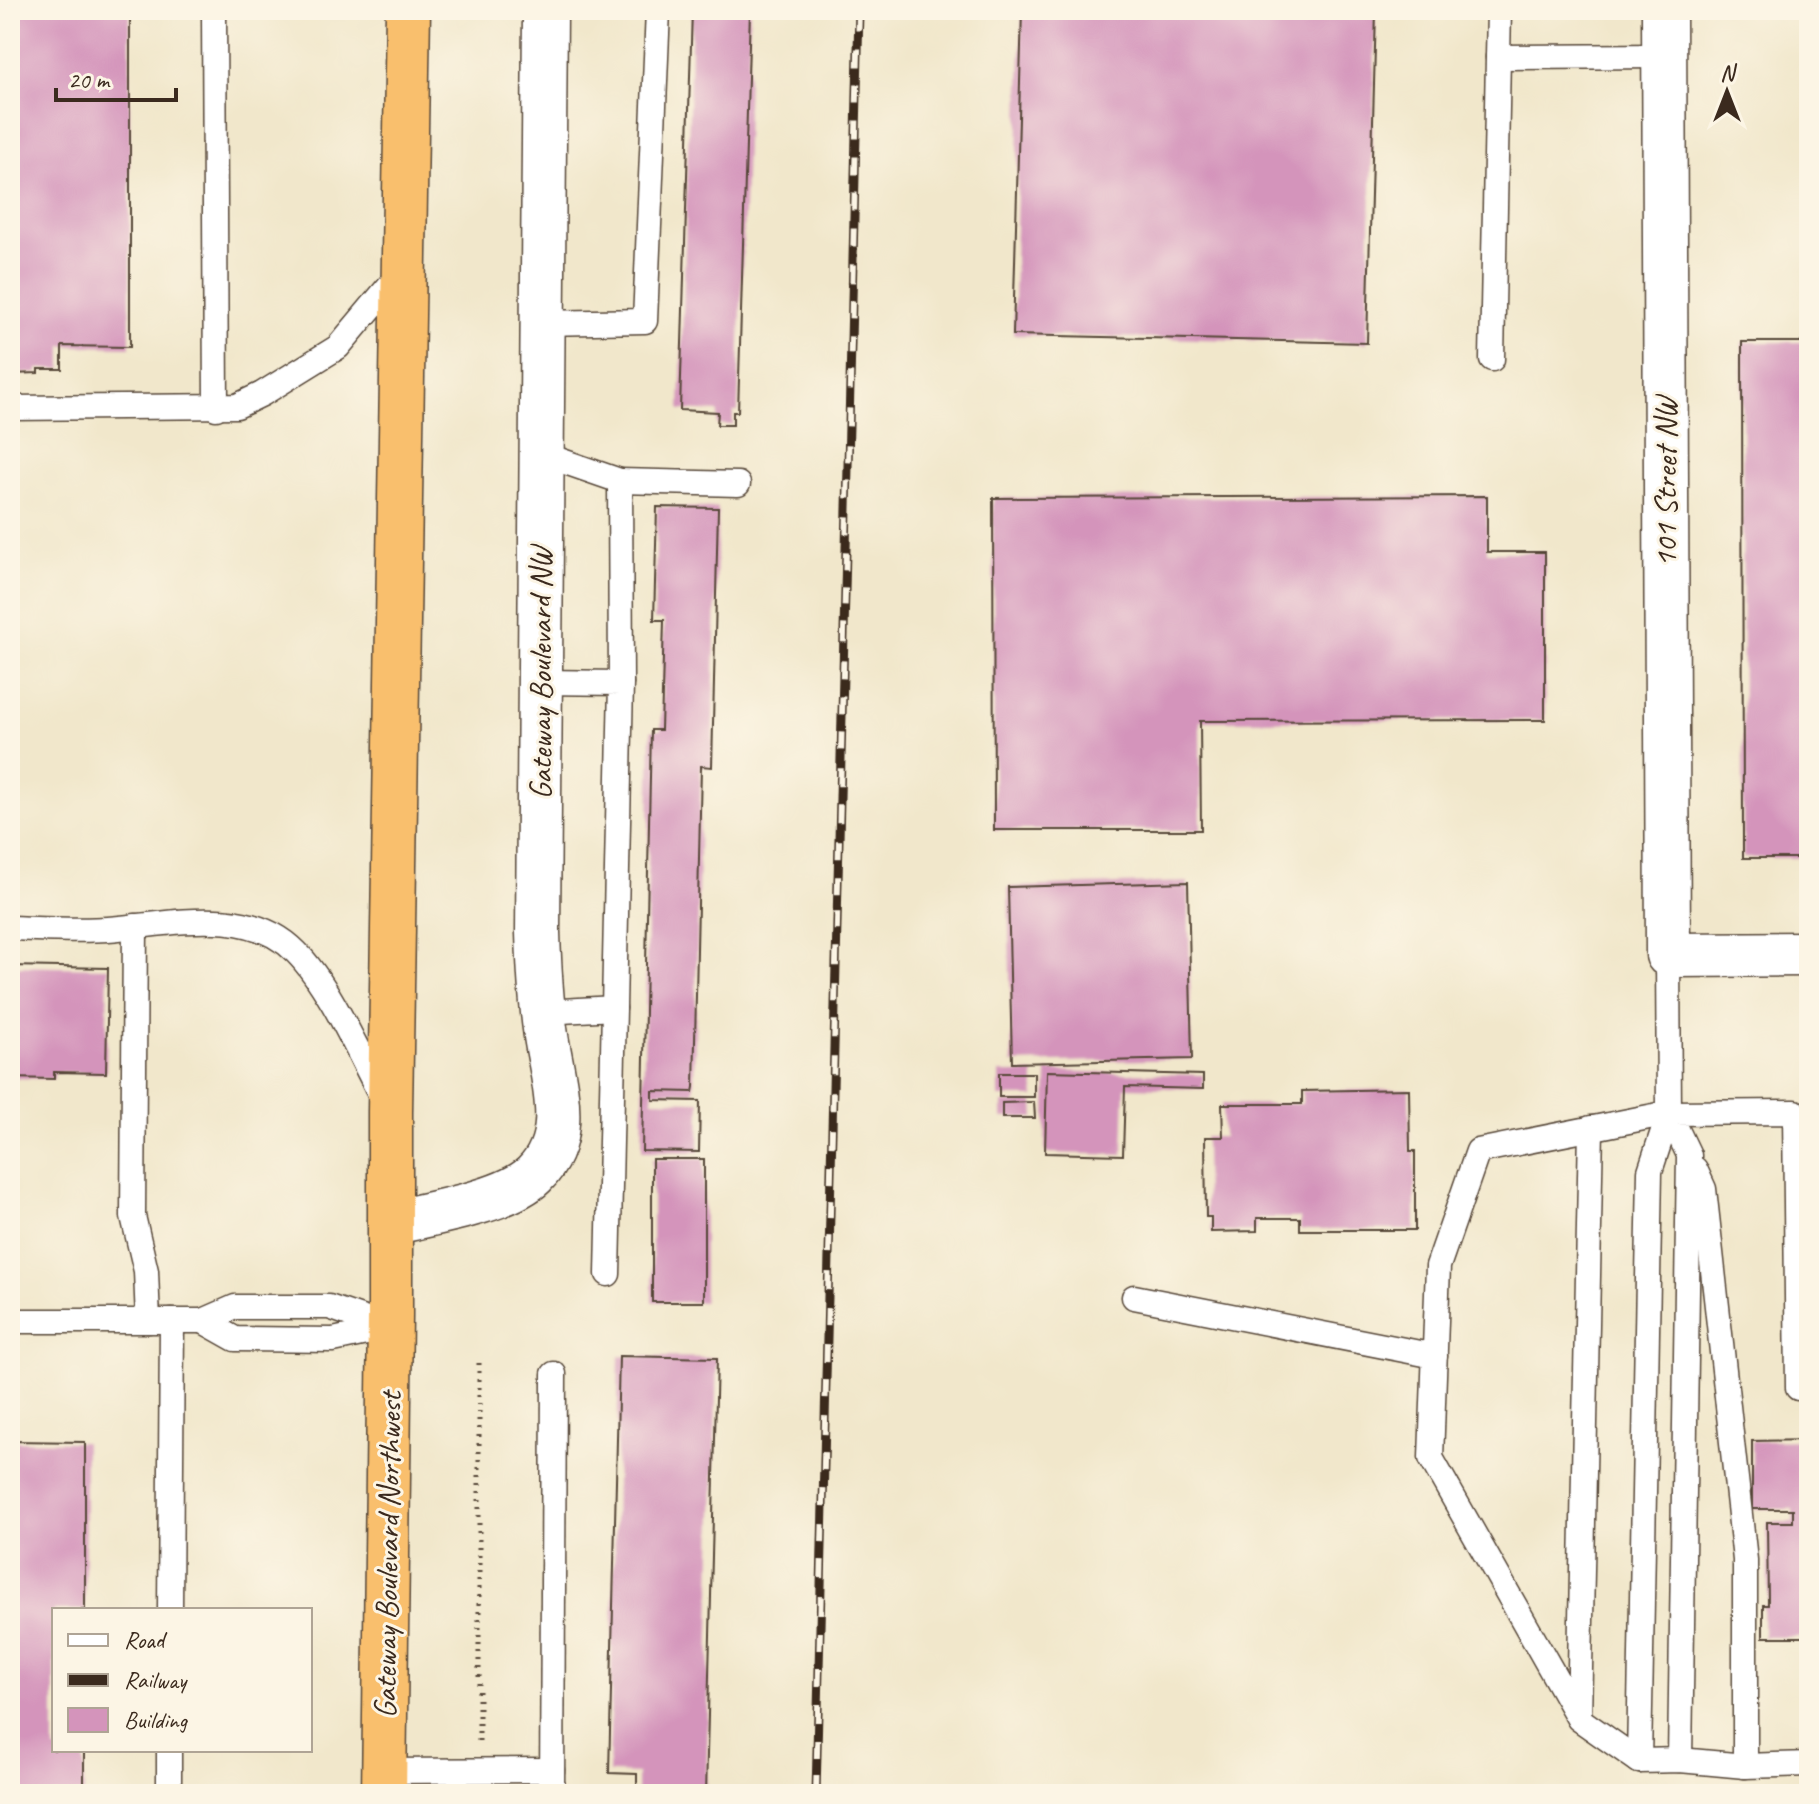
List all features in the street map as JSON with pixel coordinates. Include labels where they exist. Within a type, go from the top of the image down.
[{"type":"highway","points":[[390,1322],[390,1112],[408,10]]},
{"type":"highway","name":"Gateway Boulevard Northwest","points":[[384,1783],[390,1322]]},
{"type":"street","name":"Gateway Boulevard NW","points":[[390,1223],[508,1191],[533,1175],[548,1155],[557,1131],[558,1107],[544,1012],[538,932],[545,10]]},
{"type":"street","name":"101 Street NW","points":[[1664,10],[1668,955]]},
{"type":"street","points":[[1668,955],[1809,954]]},
{"type":"lane","points":[[214,10],[226,407]]},
{"type":"lane","points":[[543,323],[645,321],[658,10]]},
{"type":"lane","points":[[1492,359],[1499,10]]},
{"type":"lane","points":[[1498,57],[1664,56]]},
{"type":"lane","points":[[10,408],[226,407],[262,394],[338,347],[404,268]]},
{"type":"lane","points":[[542,454],[620,481],[738,484]]},
{"type":"lane","points":[[608,1274],[621,683],[620,481]]},
{"type":"lane","points":[[540,682],[621,683]]},
{"type":"lane","points":[[10,928],[107,929],[161,922],[222,922],[262,930],[286,944],[307,964],[390,1112]]},
{"type":"lane","points":[[135,926],[133,1216],[160,1321],[170,1608]]},
{"type":"lane","points":[[1639,1761],[1650,1171],[1669,1113],[1668,955]]},
{"type":"lane","points":[[544,1012],[614,1008]]},
{"type":"lane","points":[[1798,1388],[1802,1112],[1669,1113],[1478,1151],[1438,1266],[1431,1458],[1579,1719],[1639,1761],[1680,1760],[1745,1766],[1809,1764]]},
{"type":"lane","points":[[1669,1113],[1704,1189],[1745,1560],[1745,1766]]},
{"type":"lane","points":[[1579,1719],[1591,1128]]},
{"type":"lane","points":[[1680,1760],[1689,1155]]},
{"type":"lane","points":[[1134,1297],[1435,1356]]},
{"type":"lane","points":[[10,1321],[203,1321],[235,1307],[329,1307],[390,1322]]},
{"type":"lane","points":[[203,1321],[235,1339],[333,1340],[390,1322]]},
{"type":"lane","points":[[384,1783],[479,1770],[552,1782],[554,1374]]},
{"type":"lane","points":[[169,1752],[169,1794]]},
{"type":"path","points":[[479,1359],[479,1770]]},
{"type":"building","points":[[10,10],[130,10],[130,347],[62,346],[62,369],[38,369],[38,373],[10,374]]},
{"type":"building","points":[[692,10],[750,10],[738,412],[733,412],[733,425],[717,425],[718,412],[680,410]]},
{"type":"building","points":[[1022,10],[1376,10],[1367,343],[1013,335]]},
{"type":"building","points":[[1742,342],[1809,342],[1809,858],[1743,858]]},
{"type":"building","points":[[1487,496],[1487,552],[1545,552],[1545,720],[1200,721],[1201,830],[994,830],[993,498]]},
{"type":"building","points":[[657,507],[718,508],[712,767],[701,766],[694,1087],[693,1092],[653,1091],[653,1100],[700,1101],[699,1152],[642,1151],[651,730],[661,730],[664,620],[654,620]]},
{"type":"building","points":[[1188,882],[1192,1059],[1012,1063],[1008,887]]},
{"type":"building","points":[[10,966],[108,968],[106,1073],[54,1072],[54,1079],[10,1078]]},
{"type":"building","points":[[1047,1071],[1203,1075],[1203,1089],[1125,1087],[1123,1155],[1045,1153]]},
{"type":"building","points":[[999,1073],[1034,1073],[1034,1097],[999,1097]]},
{"type":"building","points":[[1409,1089],[1410,1151],[1415,1151],[1415,1230],[1300,1230],[1300,1218],[1257,1218],[1257,1231],[1211,1232],[1211,1217],[1206,1217],[1205,1137],[1223,1137],[1222,1104],[1302,1104],[1302,1091]]},
{"type":"building","points":[[1034,1102],[1035,1118],[1002,1118],[1002,1103]]},
{"type":"building","points":[[652,1159],[704,1159],[704,1302],[652,1302]]},
{"type":"building","points":[[619,1356],[717,1358],[706,1794],[637,1794],[637,1774],[609,1773]]},
{"type":"building","points":[[1809,1440],[1809,1509],[1805,1509],[1805,1522],[1809,1522],[1809,1637],[1763,1637],[1763,1605],[1768,1605],[1767,1522],[1793,1522],[1793,1509],[1752,1509],[1752,1441]]},
{"type":"building","points":[[10,1441],[85,1442],[85,1608],[52,1608],[52,1752],[84,1752],[84,1794],[10,1794]]},
{"type":"railway","points":[[816,1794],[859,10]]}]
